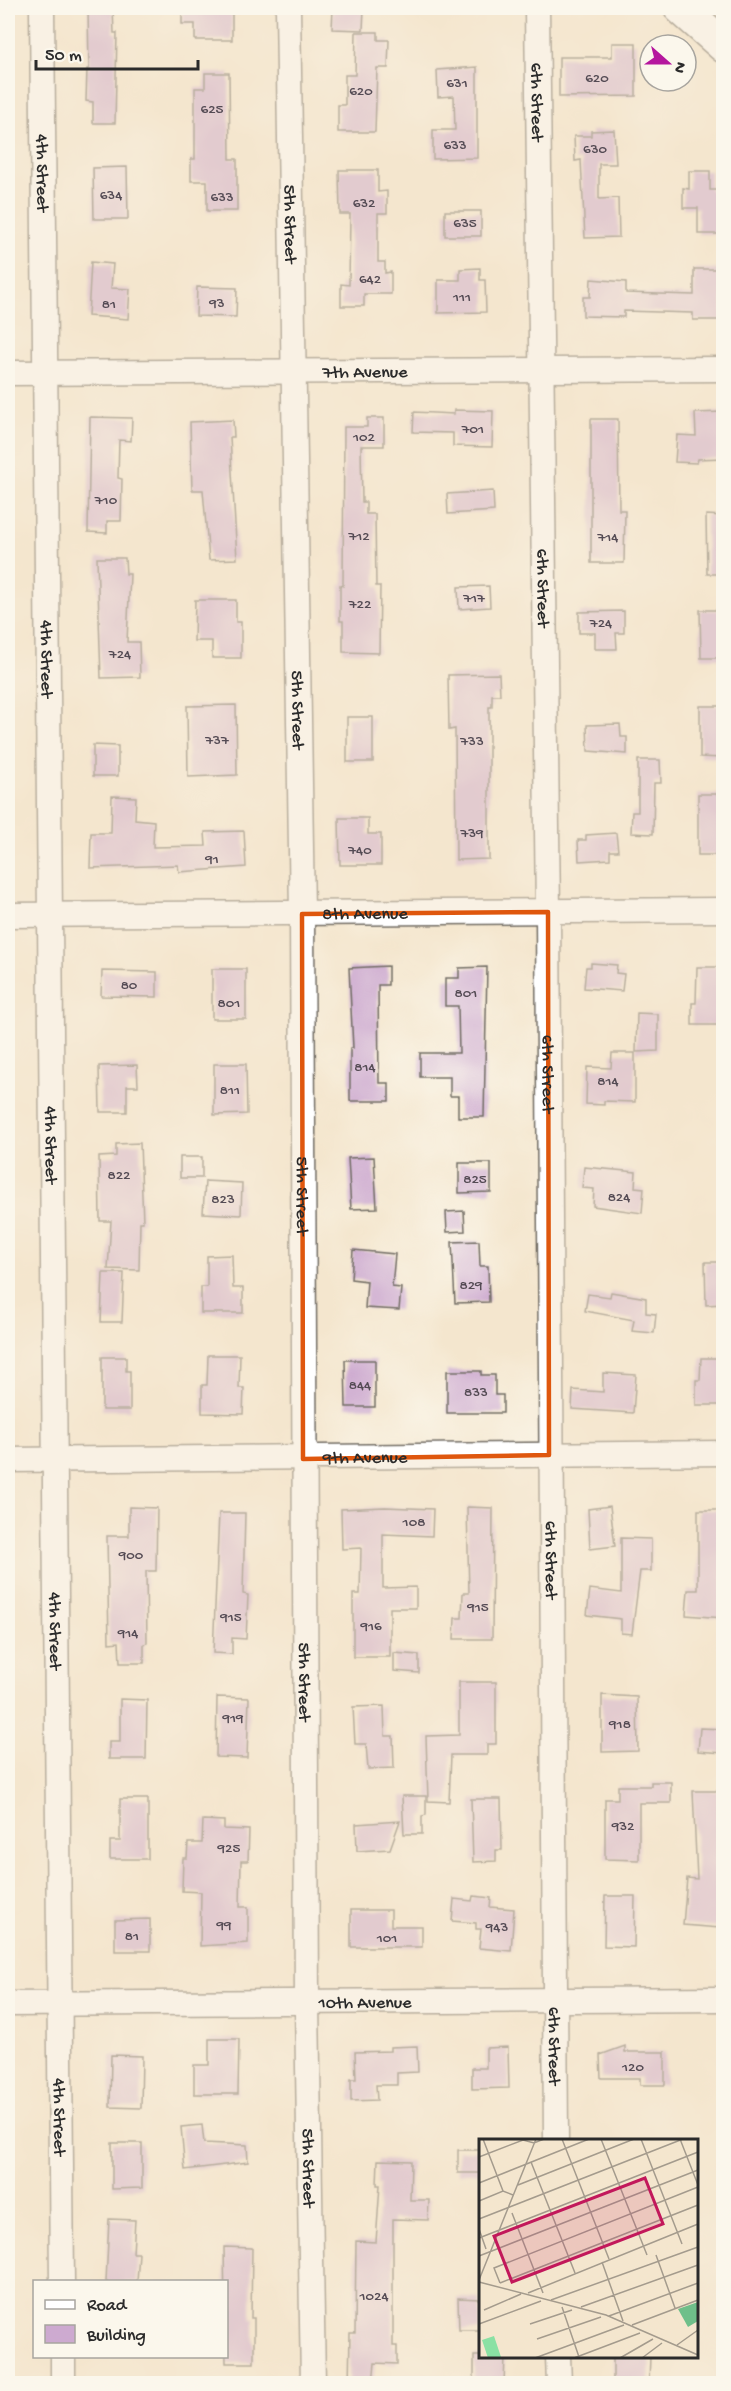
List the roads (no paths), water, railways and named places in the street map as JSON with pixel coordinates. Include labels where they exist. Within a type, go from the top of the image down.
[{"type":"main road","points":[[681,8],[723,46]]},
{"type":"street","name":"4th Street","points":[[42,8],[62,2280]]},
{"type":"street","name":"5th Street","points":[[288,8],[302,914],[307,2003],[313,2384]]},
{"type":"street","name":"6th Street","points":[[537,8],[548,912],[549,1455],[556,2139]]},
{"type":"street","name":"7th Avenue","points":[[8,373],[723,369]]},
{"type":"street","name":"8th Avenue","points":[[8,915],[723,910]]},
{"type":"street","name":"9th Avenue","points":[[8,1460],[723,1454]]},
{"type":"street","name":"10th Avenue","points":[[8,2004],[723,1999]]},
{"type":"street","points":[[63,2358],[63,2384]]},
{"type":"street","points":[[558,2358],[559,2384]]}]
